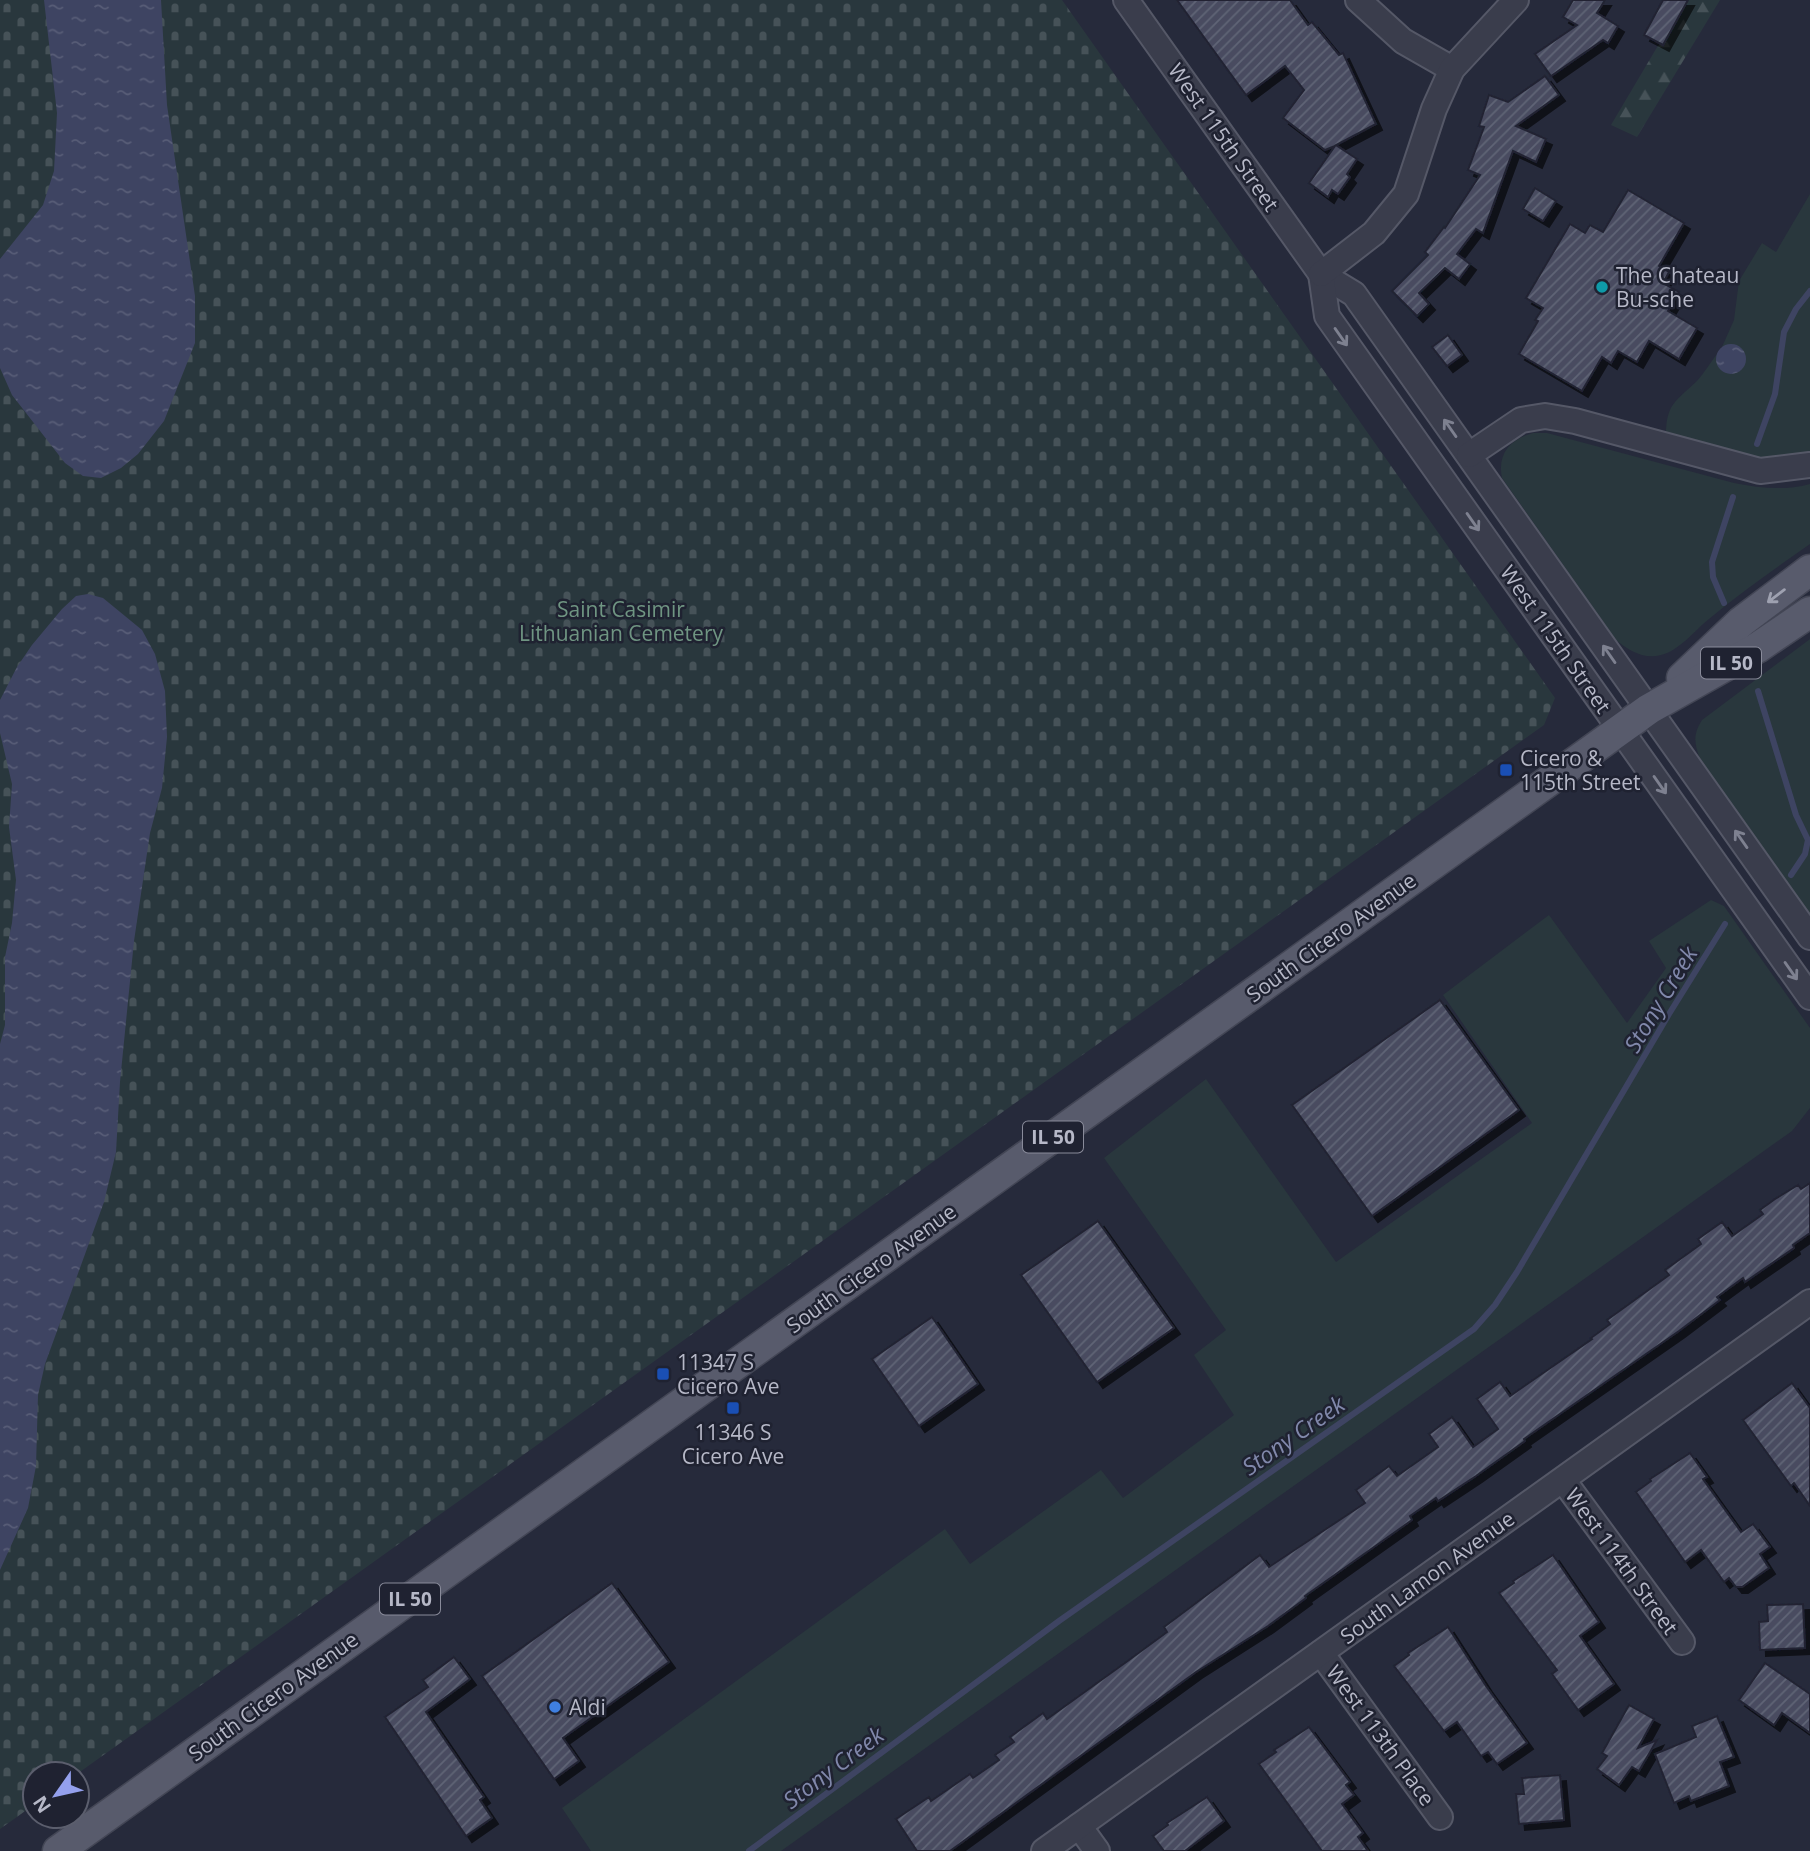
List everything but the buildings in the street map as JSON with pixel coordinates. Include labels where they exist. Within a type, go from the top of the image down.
[{"type":"main road","name":"IL 50","points":[[1649,709],[1741,622],[1810,570]]},
{"type":"main road","name":"IL 50","points":[[1649,709],[1757,648],[1810,612]]},
{"type":"main road","name":"South Cicero Avenue","points":[[58,1851],[1649,709]]},
{"type":"street","name":"West 115th Street","points":[[1126,0],[1321,274],[1354,294],[1810,937]]},
{"type":"street","points":[[1358,0],[1403,41],[1452,69]]},
{"type":"street","points":[[1321,274],[1374,233],[1406,194],[1434,109],[1452,69],[1516,0]]},
{"type":"street","name":"West 115th Street","points":[[1321,274],[1326,316],[1810,997]]},
{"type":"street","points":[[1469,454],[1521,420],[1545,416],[1575,421],[1760,471],[1810,466]]},
{"type":"street","name":"South Lamon Avenue","points":[[1044,1851],[1809,1306]]},
{"type":"street","name":"West 114th Street","points":[[1563,1480],[1682,1642]]},
{"type":"street","name":"West 113th Place","points":[[1321,1653],[1440,1817]]},
{"type":"street","points":[[1079,1826],[1097,1851]]},
{"type":"green space","name":"Saint Casimir Lithuanian Cemetery","points":[[0,0],[1062,0],[1555,698],[1544,725],[91,1764],[91,1760],[21,1760],[21,1814],[0,1829]]},
{"type":"green space","points":[[1685,0],[1720,0],[1637,137],[1611,125]]},
{"type":"green space","points":[[1810,194],[1810,456],[1771,462],[1666,435],[1670,410],[1717,354],[1716,359],[1723,372],[1737,372],[1744,366],[1727,345],[1722,347],[1734,320],[1739,281],[1762,243],[1776,252]]},
{"type":"green space","points":[[1533,433],[1547,433],[1734,483],[1772,488],[1810,484],[1810,544],[1734,599],[1668,653],[1648,656],[1637,653],[1616,640],[1502,478],[1502,462],[1507,449],[1518,439]]},
{"type":"green space","points":[[1810,639],[1810,915],[1700,759],[1695,739],[1702,720]]},
{"type":"green space","points":[[1711,900],[1724,906],[1810,1028],[1810,1108],[1792,1131],[781,1851],[591,1851],[562,1808],[945,1529],[970,1564],[1101,1470],[1123,1498],[1234,1415],[1194,1355],[1226,1330],[1104,1158],[1206,1079],[1336,1262],[1532,1123],[1443,995],[1549,915],[1627,1023],[1666,968],[1649,941]]},
{"type":"water","points":[[44,0],[161,0],[167,105],[195,296],[195,343],[164,421],[138,454],[121,468],[101,478],[83,476],[65,463],[12,395],[0,368],[0,259],[43,205],[54,171],[57,113]]},
{"type":"water","points":[[1731,344],[1737,345],[1745,353],[1745,365],[1737,373],[1731,374],[1725,373],[1717,365],[1716,359],[1717,353],[1725,345]]},
{"type":"water","points":[[88,594],[103,598],[142,630],[155,654],[165,691],[167,737],[162,788],[150,833],[134,941],[116,1152],[104,1202],[45,1364],[38,1395],[36,1466],[28,1508],[0,1570],[0,1044],[5,1025],[5,957],[12,923],[16,880],[9,827],[12,784],[0,733],[0,700],[32,645],[76,596]]},
{"type":"waterway","name":"Stony Creek","points":[[1757,444],[1775,394],[1784,332],[1796,309],[1810,291]]},
{"type":"waterway","name":"Stony Creek","points":[[1724,603],[1713,577],[1712,562],[1733,497]]},
{"type":"waterway","name":"Stony Creek","points":[[1758,691],[1796,815],[1808,840],[1805,854],[1791,875]]},
{"type":"waterway","name":"Stony Creek","points":[[749,1851],[1059,1621],[1474,1329],[1495,1305],[1517,1272],[1725,924]]},
{"type":"place","name":"The Chateau Bu-sche","points":[[1602,287]]},
{"type":"place","name":"Cicero & 115th Street","points":[[1506,770]]},
{"type":"place","name":"11347 S Cicero Ave","points":[[663,1374]]},
{"type":"place","name":"11346 S Cicero Ave","points":[[733,1408]]},
{"type":"place","name":"Aldi","points":[[555,1707]]}]
